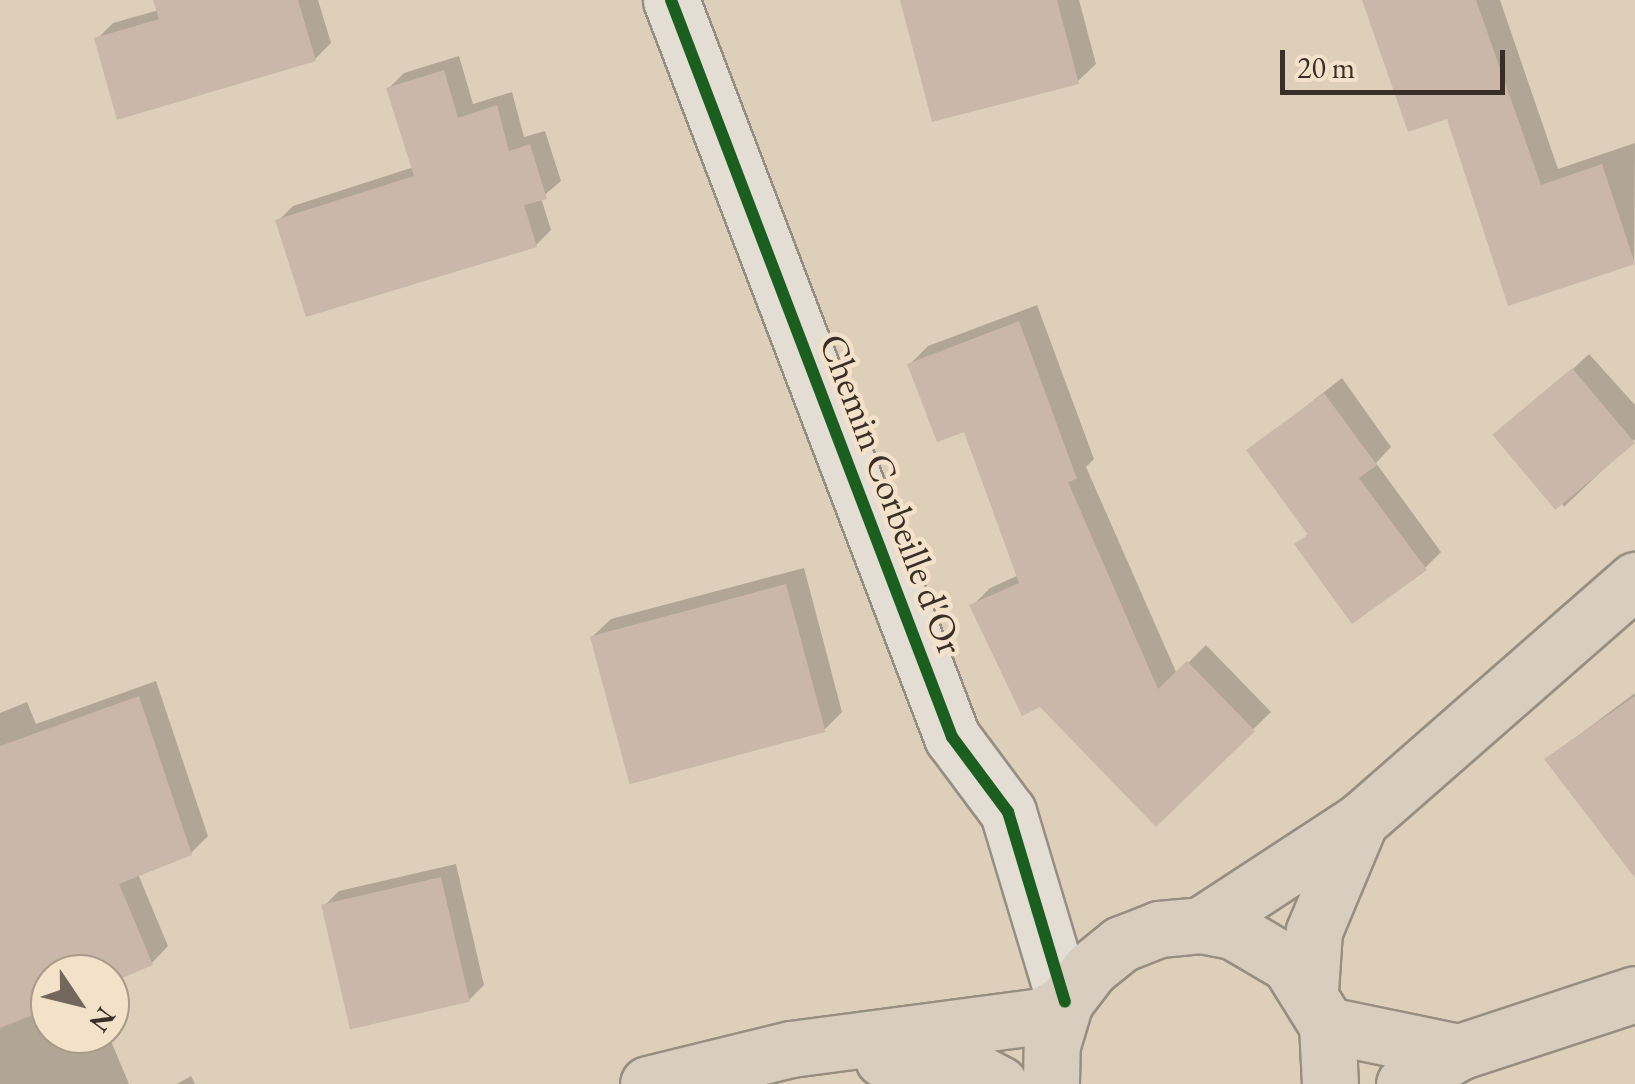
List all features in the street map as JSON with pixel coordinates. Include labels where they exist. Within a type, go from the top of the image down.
[{"type":"main road","points":[[1200,926],[1360,821],[1635,580]]},
{"type":"main road","points":[[1330,1084],[1318,1008],[1314,931],[1360,821]]},
{"type":"main road","points":[[648,1084],[1040,1016],[1065,1002],[1121,944],[1159,929],[1200,926],[1263,945],[1318,1008],[1458,1052]]},
{"type":"main road","points":[[1404,1084],[1458,1052],[1635,994]]},
{"type":"main road","points":[[1051,1084],[1052,1045],[1065,1002]]},
{"type":"main road","points":[[780,1063],[974,1070],[998,1084]]},
{"type":"street","name":"Chemin Corbeille d'Or","points":[[671,0],[952,738],[1008,812],[1065,1002]]},
{"type":"building","points":[[153,0],[298,0],[316,61],[117,120],[94,38],[159,19]]},
{"type":"building","points":[[900,0],[1057,0],[1079,84],[932,122]]},
{"type":"building","points":[[1362,0],[1476,0],[1541,185],[1602,164],[1635,264],[1508,306],[1447,119],[1408,132]]},
{"type":"building","points":[[444,70],[458,118],[497,105],[509,151],[530,144],[547,199],[524,205],[537,247],[306,317],[275,220],[414,176],[386,88]]},
{"type":"building","points":[[1019,321],[1077,479],[1068,482],[1158,689],[1187,661],[1255,731],[1156,827],[1040,707],[1022,716],[969,605],[1019,583],[964,432],[937,442],[907,364]]},
{"type":"building","points":[[1572,368],[1635,443],[1555,510],[1492,435]]},
{"type":"building","points":[[1324,393],[1377,465],[1359,478],[1427,570],[1352,624],[1294,544],[1308,535],[1246,450]]},
{"type":"building","points":[[786,584],[826,732],[630,784],[590,637]]},
{"type":"building","points":[[139,696],[192,855],[119,884],[153,965],[130,975],[130,954],[30,954],[30,1016],[0,1028],[0,746]]},
{"type":"building","points":[[1635,696],[1635,878],[1544,759]]},
{"type":"building","points":[[441,877],[470,1002],[350,1029],[321,905]]},
{"type":"cycle path","points":[[671,0],[952,737],[1008,812],[1065,1002]]}]
